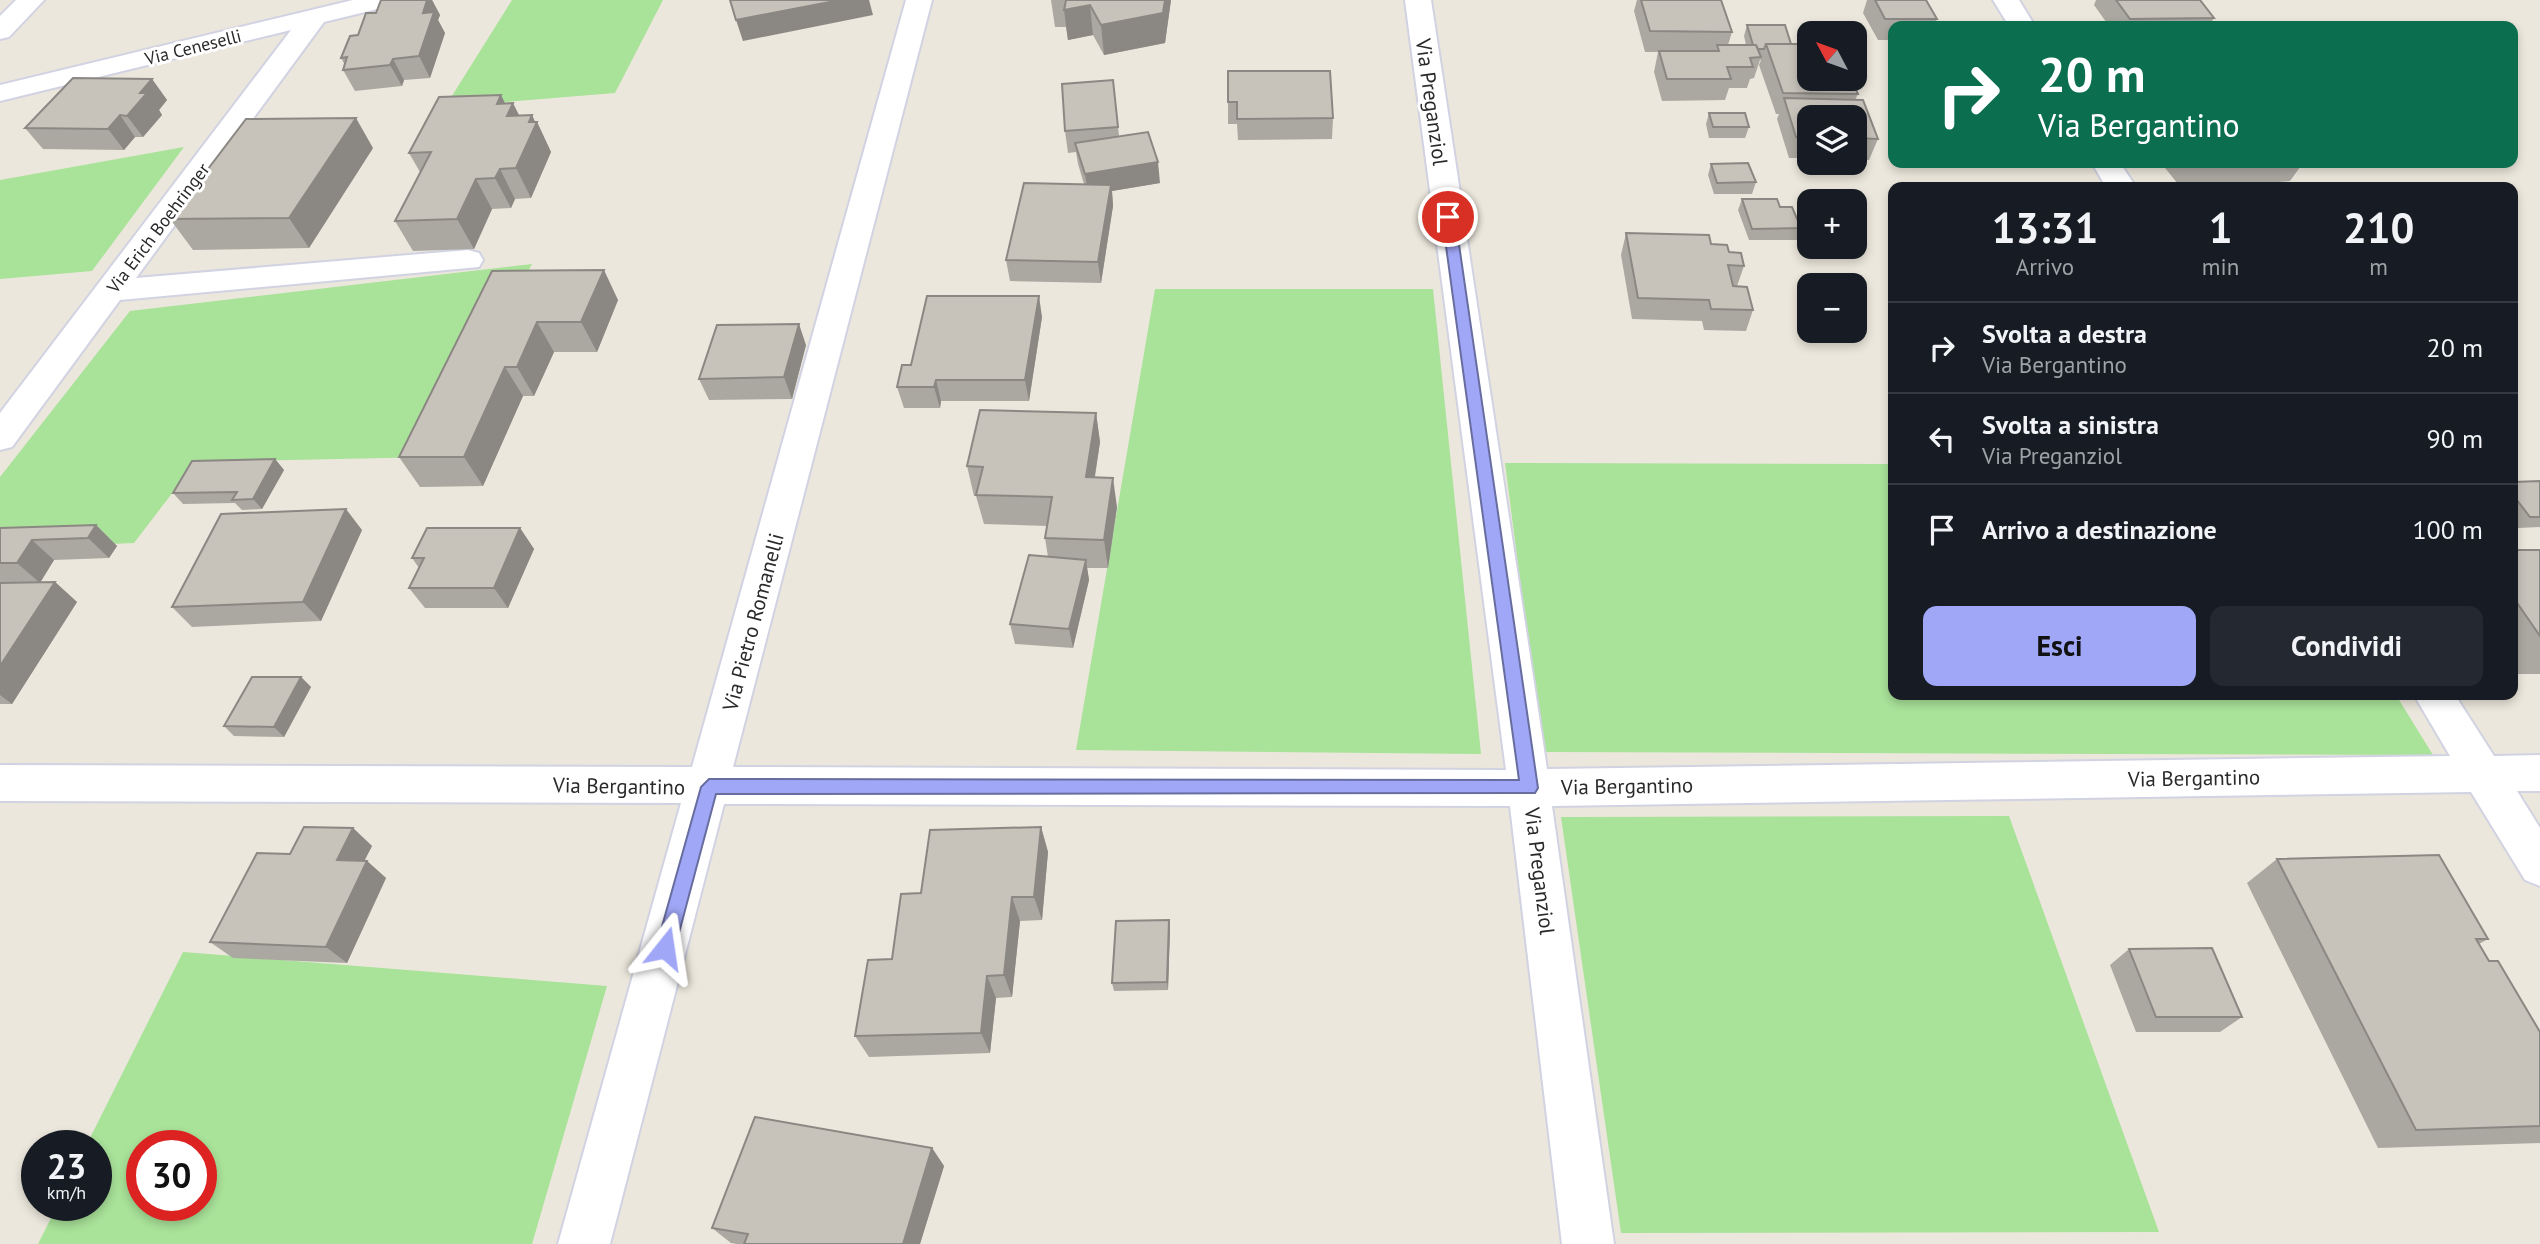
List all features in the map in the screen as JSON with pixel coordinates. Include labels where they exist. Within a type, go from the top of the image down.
[{"type":"street","points":[[0,31],[31,0]]},
{"type":"street","name":"Via Ceneselli","points":[[0,93],[334,10],[386,0]]},
{"type":"street","name":"Via Pietro Romanelli","points":[[584,1244],[919,0]]},
{"type":"street","name":"Via Preganziol","points":[[1418,0],[1529,788],[1588,1244]]},
{"type":"street","points":[[2006,0],[2019,21]]},
{"type":"street","name":"Via Erich Boehringer","points":[[0,438],[110,290],[334,10]]},
{"type":"street","points":[[110,290],[468,260]]},
{"type":"street","points":[[2437,700],[2540,866]]},
{"type":"street","name":"Via Bergantino","points":[[0,783],[1529,788],[2540,773]]},
{"type":"green space","points":[[512,0],[663,0],[615,93],[445,107]]},
{"type":"green space","points":[[184,147],[92,271],[0,279],[0,180]]},
{"type":"green space","points":[[532,264],[434,457],[196,462],[134,543],[0,549],[0,477],[130,311]]},
{"type":"green space","points":[[1155,289],[1433,289],[1481,754],[1076,750]]},
{"type":"green space","points":[[1505,463],[1888,464],[1888,700],[2399,700],[2433,755],[1542,752]]},
{"type":"green space","points":[[2009,816],[2159,1232],[1621,1233],[1561,817]]},
{"type":"green space","points":[[183,952],[607,986],[532,1244],[38,1244],[50,1221],[112,1221],[112,1130],[94,1130]]},
{"type":"building","points":[[381,0],[427,0],[423,13],[434,12],[419,56],[393,59],[390,65],[343,70],[347,57],[341,58],[350,36],[358,35],[366,13],[376,13]]},
{"type":"building","points":[[730,0],[840,0],[736,20]]},
{"type":"building","points":[[1066,0],[1165,0],[1163,13],[1101,25],[1090,5],[1064,10]]},
{"type":"building","points":[[1641,0],[1721,0],[1732,32],[1650,31]]},
{"type":"building","points":[[1875,0],[1926,0],[1937,19],[1885,19]]},
{"type":"building","points":[[2116,0],[2200,0],[2214,18],[2130,19]]},
{"type":"building","points":[[1747,25],[1785,25],[1791,44],[1766,44],[1764,49],[1758,49],[1753,45]]},
{"type":"building","points":[[1766,44],[1797,44],[1797,91],[1857,91],[1858,94],[1783,93]]},
{"type":"building","points":[[1717,45],[1756,45],[1761,57],[1750,58],[1753,67],[1727,67],[1731,79],[1667,79],[1659,51],[1719,51]]},
{"type":"building","points":[[1228,71],[1330,71],[1333,118],[1237,119],[1237,102],[1228,102]]},
{"type":"building","points":[[73,78],[152,79],[140,93],[147,93],[127,116],[120,115],[108,129],[25,128]]},
{"type":"building","points":[[1113,80],[1118,127],[1065,131],[1062,84]]},
{"type":"building","points":[[501,95],[497,104],[513,103],[507,116],[532,115],[529,122],[537,122],[516,168],[500,169],[495,178],[476,179],[457,219],[395,221],[431,152],[409,153],[439,97]]},
{"type":"building","points":[[1784,98],[1863,100],[1865,105],[1797,105],[1796,137]]},
{"type":"building","points":[[1867,110],[1878,139],[1867,139]]},
{"type":"building","points":[[1709,113],[1745,113],[1749,127],[1713,127]]},
{"type":"building","points":[[356,118],[289,218],[170,219],[246,119]]},
{"type":"building","points":[[1148,132],[1158,162],[1085,174],[1075,143]]},
{"type":"building","points":[[1748,163],[1756,182],[1717,183],[1711,164]]},
{"type":"building","points":[[1024,183],[1111,185],[1098,262],[1006,260]]},
{"type":"building","points":[[1742,199],[1777,199],[1780,207],[1792,207],[1797,219],[1797,228],[1752,229]]},
{"type":"building","points":[[1626,233],[1709,235],[1711,244],[1727,245],[1729,252],[1741,253],[1744,266],[1728,265],[1733,286],[1747,287],[1753,310],[1711,309],[1709,300],[1638,298]]},
{"type":"building","points":[[604,270],[581,322],[537,322],[517,367],[505,367],[464,457],[399,457],[492,271]]},
{"type":"building","points":[[927,296],[1039,296],[1025,380],[936,380],[934,387],[897,387],[902,365],[911,365]]},
{"type":"building","points":[[799,324],[784,377],[699,379],[717,325]]},
{"type":"building","points":[[980,410],[1096,413],[1086,477],[1113,478],[1104,540],[1045,538],[1052,497],[976,495],[983,467],[967,466]]},
{"type":"building","points":[[275,459],[253,499],[232,500],[237,492],[173,493],[192,461]]},
{"type":"building","points":[[2540,481],[2540,517],[2530,517],[2518,501],[2518,482]]},
{"type":"building","points":[[346,509],[303,602],[172,607],[221,514]]},
{"type":"building","points":[[96,525],[88,538],[32,540],[17,563],[0,563],[0,528]]},
{"type":"building","points":[[427,528],[520,528],[494,588],[409,588],[424,558],[412,558]]},
{"type":"building","points":[[2518,550],[2540,550],[2540,636],[2518,604]]},
{"type":"building","points":[[1029,555],[1086,560],[1069,629],[1010,624]]},
{"type":"building","points":[[55,582],[0,666],[0,583]]},
{"type":"building","points":[[252,677],[301,677],[274,727],[224,726]]},
{"type":"building","points":[[304,827],[353,828],[337,860],[367,861],[326,947],[210,942],[257,853],[290,854]]},
{"type":"building","points":[[1041,827],[1034,897],[1012,897],[1004,975],[987,976],[981,1033],[855,1036],[868,960],[892,959],[901,894],[921,893],[930,830]]},
{"type":"building","points":[[2439,855],[2488,939],[2476,939],[2489,961],[2498,961],[2540,1032],[2540,1126],[2416,1130],[2277,859]]},
{"type":"building","points":[[1169,920],[1167,982],[1112,983],[1116,921]]},
{"type":"building","points":[[2212,948],[2242,1017],[2156,1017],[2129,949]]},
{"type":"building","points":[[755,1117],[932,1148],[903,1244],[744,1244],[748,1234],[712,1228]]},
{"type":"route","points":[[665,948],[709,787],[1529,788],[1448,217]]}]
